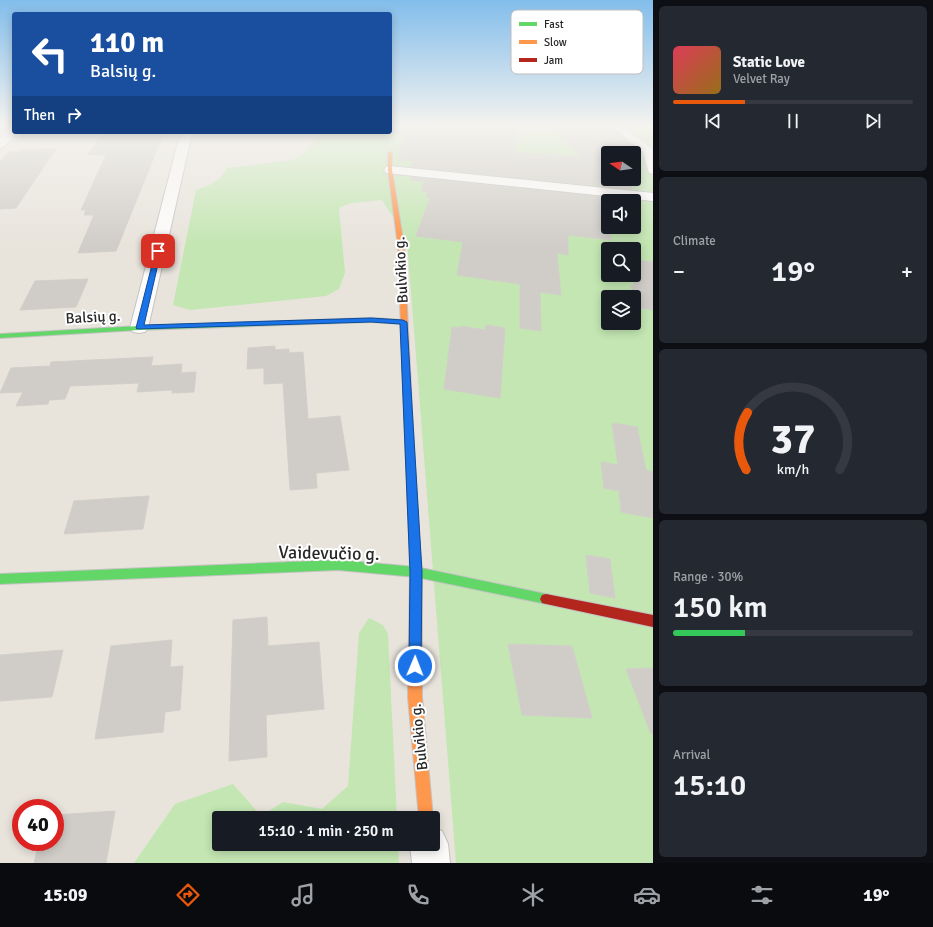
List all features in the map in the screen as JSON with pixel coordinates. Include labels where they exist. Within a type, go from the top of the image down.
[{"type":"street","points":[[140,328],[178,165]]},
{"type":"street","name":"Bulvikio g.","points":[[390,165],[401,246],[403,322],[416,572],[415,697],[425,811]]},
{"type":"street","points":[[390,170],[653,197]]},
{"type":"street","name":"Balsių g.","points":[[0,336],[140,328],[371,320],[403,322]]},
{"type":"street","name":"Vaidevučio g.","points":[[0,579],[338,565],[416,572],[653,621]]},
{"type":"street","points":[[430,851],[431,863]]},
{"type":"green space","points":[[249,165],[601,165],[601,186],[641,186],[641,165],[653,165],[653,863],[456,863],[407,241],[382,200],[351,203],[339,208],[345,273],[339,289],[326,296],[190,310],[173,305],[196,190],[210,185],[218,180],[227,168]]},
{"type":"green space","points":[[369,618],[383,625],[388,634],[397,811],[269,811],[283,802],[322,809],[348,786],[359,633]]},
{"type":"green space","points":[[233,784],[257,811],[212,811],[212,851],[398,851],[399,863],[134,863],[175,804]]},
{"type":"building","points":[[0,165],[45,165],[16,208],[0,209]]},
{"type":"building","points":[[101,165],[151,165],[116,251],[78,253],[94,215],[84,215],[86,210],[81,210]]},
{"type":"building","points":[[413,165],[601,165],[601,186],[412,167]]},
{"type":"building","points":[[412,177],[601,197],[601,234],[610,234],[611,240],[568,235],[568,255],[557,253],[561,295],[540,292],[541,331],[520,328],[520,284],[457,275],[463,242],[416,236],[430,198],[426,197],[428,192],[421,191],[424,181],[411,180]]},
{"type":"building","points":[[602,186],[631,186],[632,189]]},
{"type":"building","points":[[641,261],[653,262],[653,310],[641,308],[641,290],[632,290],[631,286],[634,286],[634,282],[641,282]]},
{"type":"building","points":[[88,279],[76,307],[20,310],[35,281]]},
{"type":"building","points":[[486,325],[505,328],[500,398],[444,389],[452,327],[461,328],[461,326],[485,330]]},
{"type":"building","points":[[275,346],[275,350],[289,349],[289,353],[303,352],[308,419],[340,416],[349,470],[316,473],[317,488],[290,490],[283,383],[264,384],[264,368],[247,369],[248,348]]},
{"type":"building","points":[[153,357],[151,366],[182,364],[181,373],[196,372],[194,392],[172,393],[172,390],[137,392],[139,383],[70,386],[65,399],[49,400],[48,404],[16,406],[23,392],[0,393],[11,368],[50,366],[51,362]]},
{"type":"building","points":[[612,423],[637,427],[646,470],[653,472],[653,518],[621,512],[619,491],[604,488],[601,462],[618,465]]},
{"type":"building","points":[[149,496],[143,529],[64,534],[74,501]]},
{"type":"building","points":[[586,555],[610,559],[615,598],[590,593]]},
{"type":"building","points":[[267,617],[268,646],[319,642],[324,709],[266,715],[267,757],[229,761],[233,620]]},
{"type":"building","points":[[172,640],[170,667],[183,666],[180,710],[165,712],[163,732],[95,739],[111,646]]},
{"type":"building","points":[[508,644],[572,646],[592,718],[522,715]]},
{"type":"building","points":[[63,650],[52,697],[0,701],[0,655]]},
{"type":"building","points":[[653,668],[653,734],[651,734],[626,669]]},
{"type":"building","points":[[115,811],[106,863],[34,863],[37,851],[64,851],[64,814]]},
{"type":"traffic: fast","points":[[0,336],[139,328],[371,320],[403,322]]},
{"type":"traffic: fast","points":[[0,579],[338,565],[416,572],[546,599]]},
{"type":"traffic: slow","points":[[390,165],[401,246],[408,411]]},
{"type":"traffic: slow","points":[[414,535],[416,572],[415,697],[425,811]]},
{"type":"traffic: jam","points":[[408,411],[414,535]]},
{"type":"traffic: jam","points":[[546,599],[653,621]]},
{"type":"route","points":[[158,251],[140,328],[371,320],[403,322],[406,356],[416,572],[415,666]]}]
